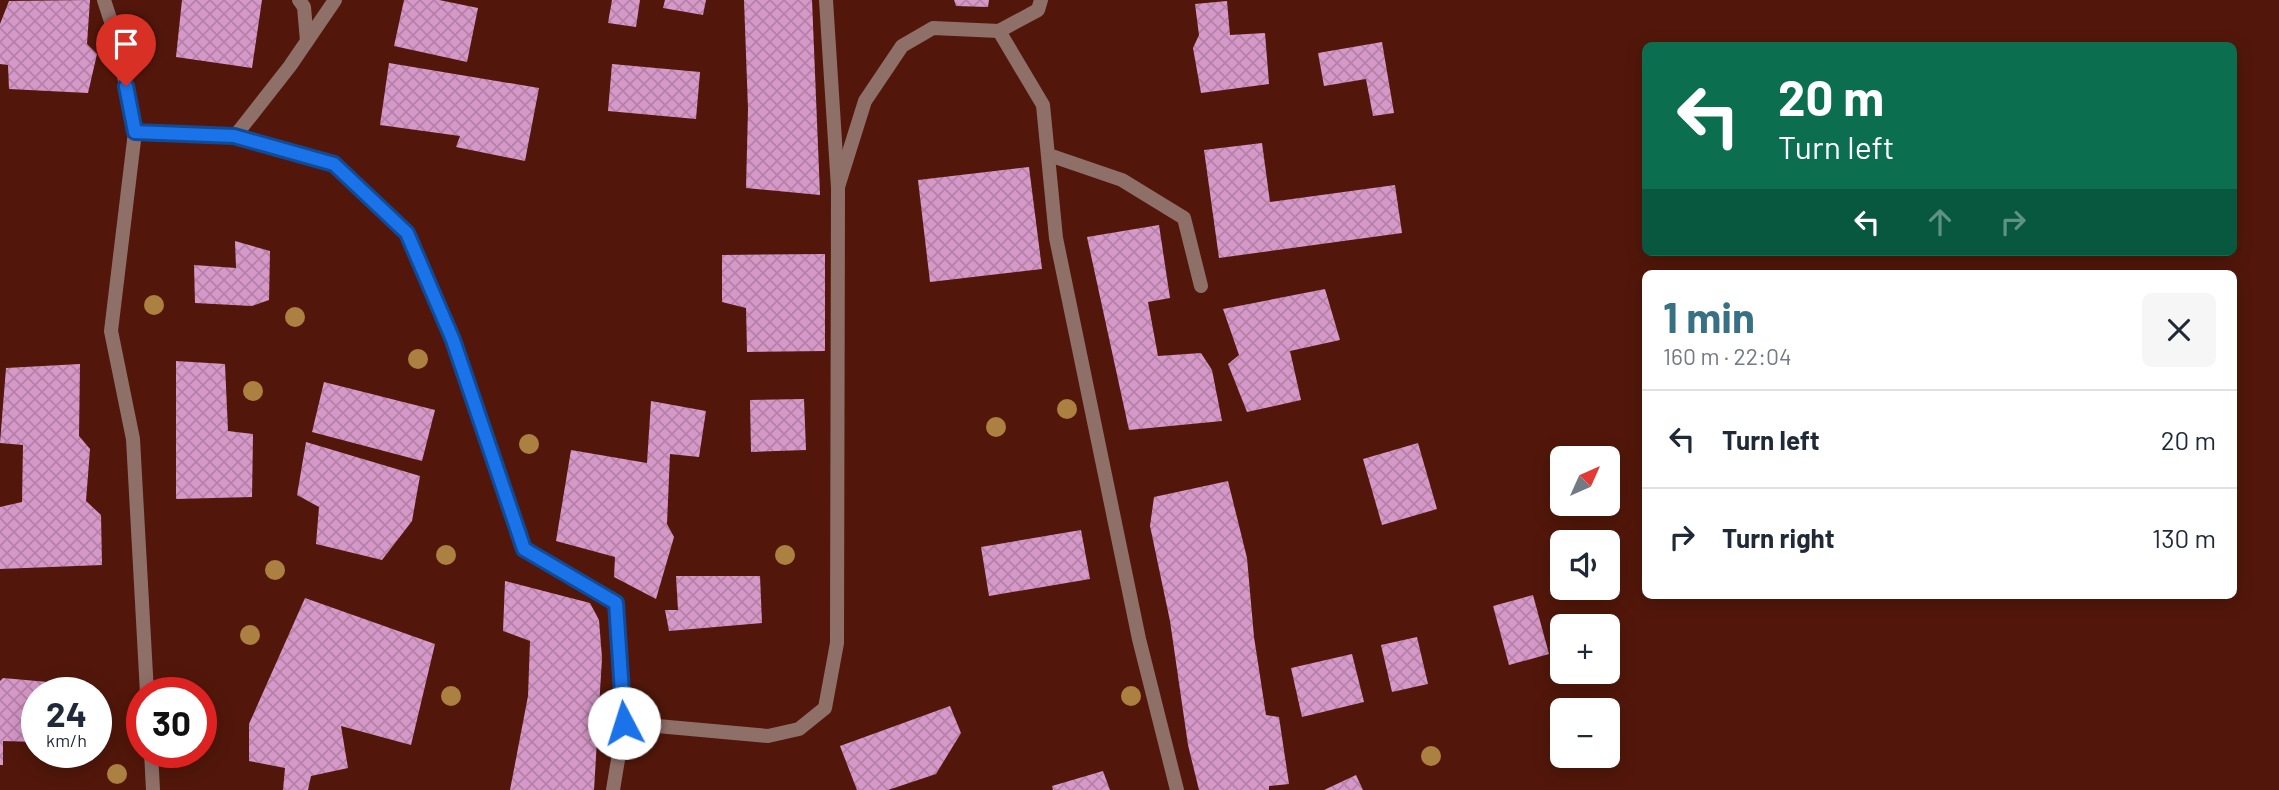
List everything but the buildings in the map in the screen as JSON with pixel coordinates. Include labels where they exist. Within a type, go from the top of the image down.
[{"type":"street","points":[[104,0],[117,40],[135,132],[111,331],[133,439],[146,677]]},
{"type":"street","points":[[299,0],[304,7],[307,41]]},
{"type":"street","points":[[234,136],[307,41],[334,0]]},
{"type":"street","points":[[624,723],[768,736],[799,729],[825,708],[837,643],[838,188],[826,0]]},
{"type":"street","points":[[838,188],[865,102],[902,46],[933,28],[999,31],[1038,10],[1041,0]]},
{"type":"street","points":[[999,31],[1044,105],[1056,238],[1139,639],[1177,790]]},
{"type":"street","points":[[135,132],[234,136],[334,164],[407,233],[453,340],[524,549],[616,603],[624,723],[614,790]]},
{"type":"street","points":[[1049,155],[1122,180],[1184,218],[1201,286]]},
{"type":"street","points":[[152,768],[153,790]]},
{"type":"route","points":[[126,86],[135,132],[234,136],[334,164],[407,233],[453,340],[524,549],[585,582],[616,603],[624,723]]}]
